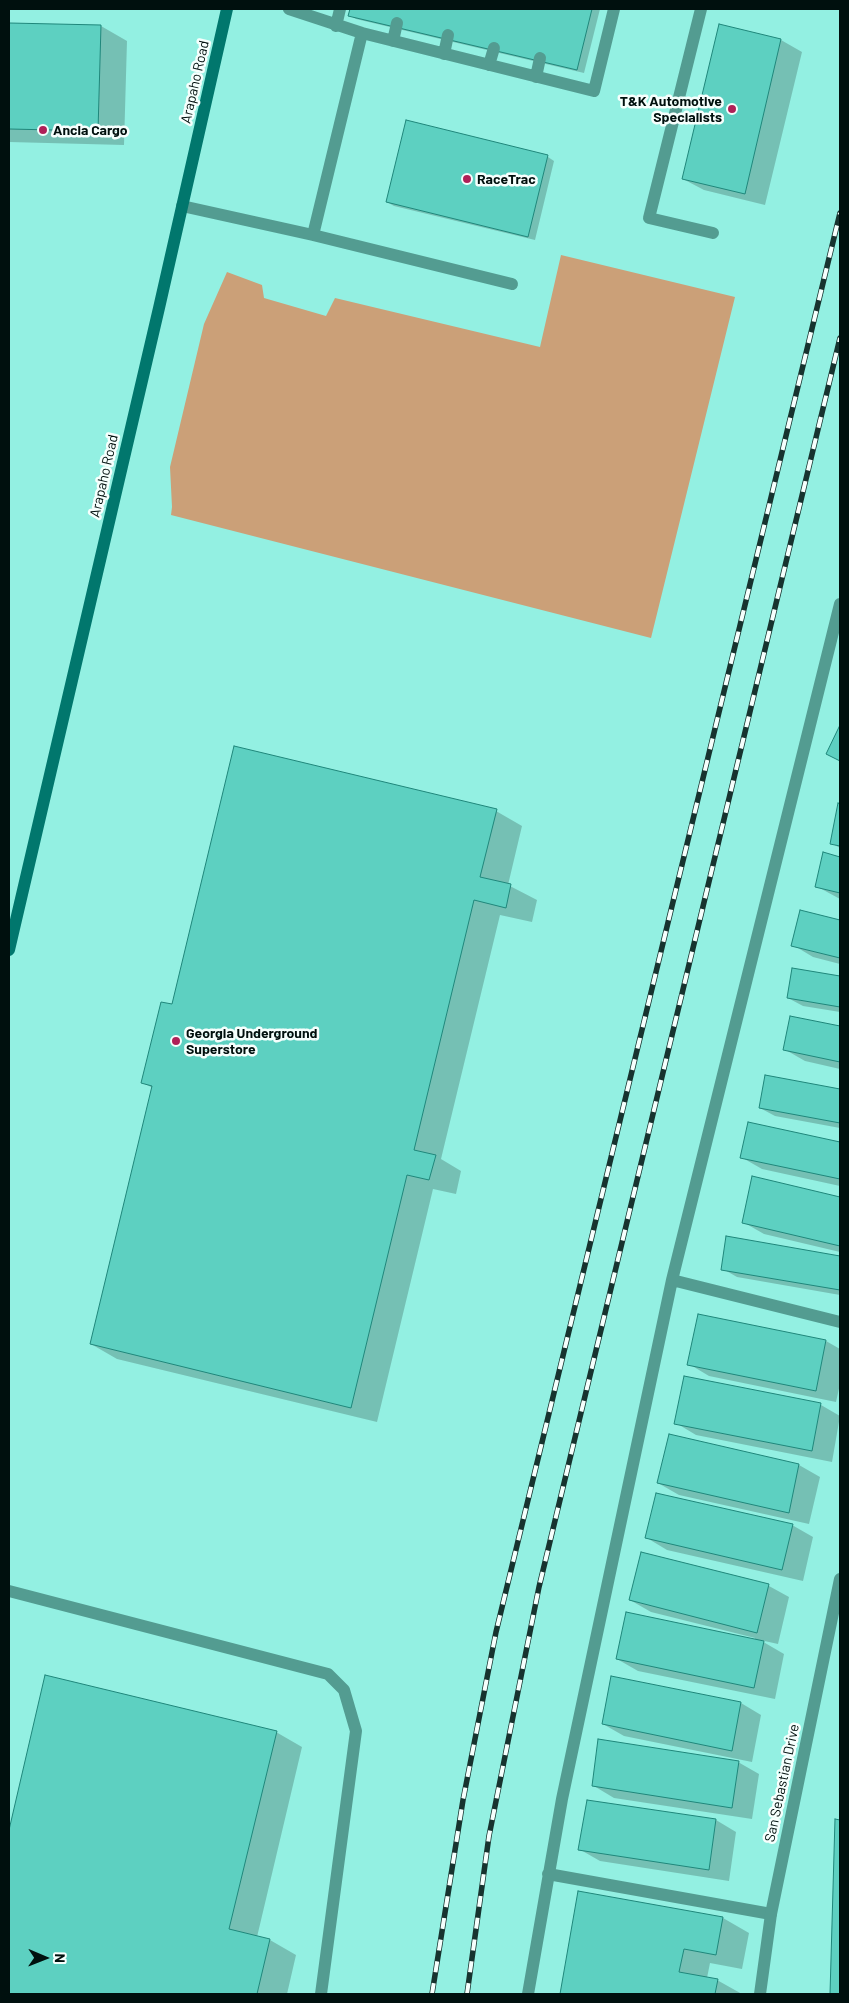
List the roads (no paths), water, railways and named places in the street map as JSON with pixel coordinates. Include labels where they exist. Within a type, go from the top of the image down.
[{"type":"main road","name":"Arapaho Road","points":[[9,950],[227,9]]},
{"type":"street","points":[[289,9],[362,33],[594,91],[614,9]]},
{"type":"street","points":[[336,26],[340,9]]},
{"type":"street","points":[[701,9],[649,218],[713,233]]},
{"type":"street","points":[[393,41],[397,23]]},
{"type":"street","points":[[313,235],[362,33]]},
{"type":"street","points":[[444,54],[448,35]]},
{"type":"street","points":[[490,65],[494,48]]},
{"type":"street","points":[[536,77],[540,58]]},
{"type":"street","points":[[182,206],[313,235],[512,284]]},
{"type":"street","points":[[528,1994],[564,1790],[672,1280],[840,604]]},
{"type":"street","points":[[672,1280],[840,1322]]},
{"type":"street","name":"San Sebastian Drive","points":[[760,1994],[771,1914],[840,1579]]},
{"type":"street","points":[[9,1591],[328,1674],[344,1690],[356,1731],[320,1994]]},
{"type":"street","points":[[548,1874],[771,1914]]},
{"type":"railway","points":[[432,1994],[463,1800],[496,1632],[840,213]]},
{"type":"railway","points":[[467,1994],[489,1836],[539,1587],[840,338]]},
{"type":"place","name":"T&K Automotive Specialists","points":[[732,109]]},
{"type":"place","name":"Ancla Cargo","points":[[43,130]]},
{"type":"place","name":"RaceTrac","points":[[467,179]]},
{"type":"place","name":"Georgia Underground Superstore","points":[[176,1041]]}]
